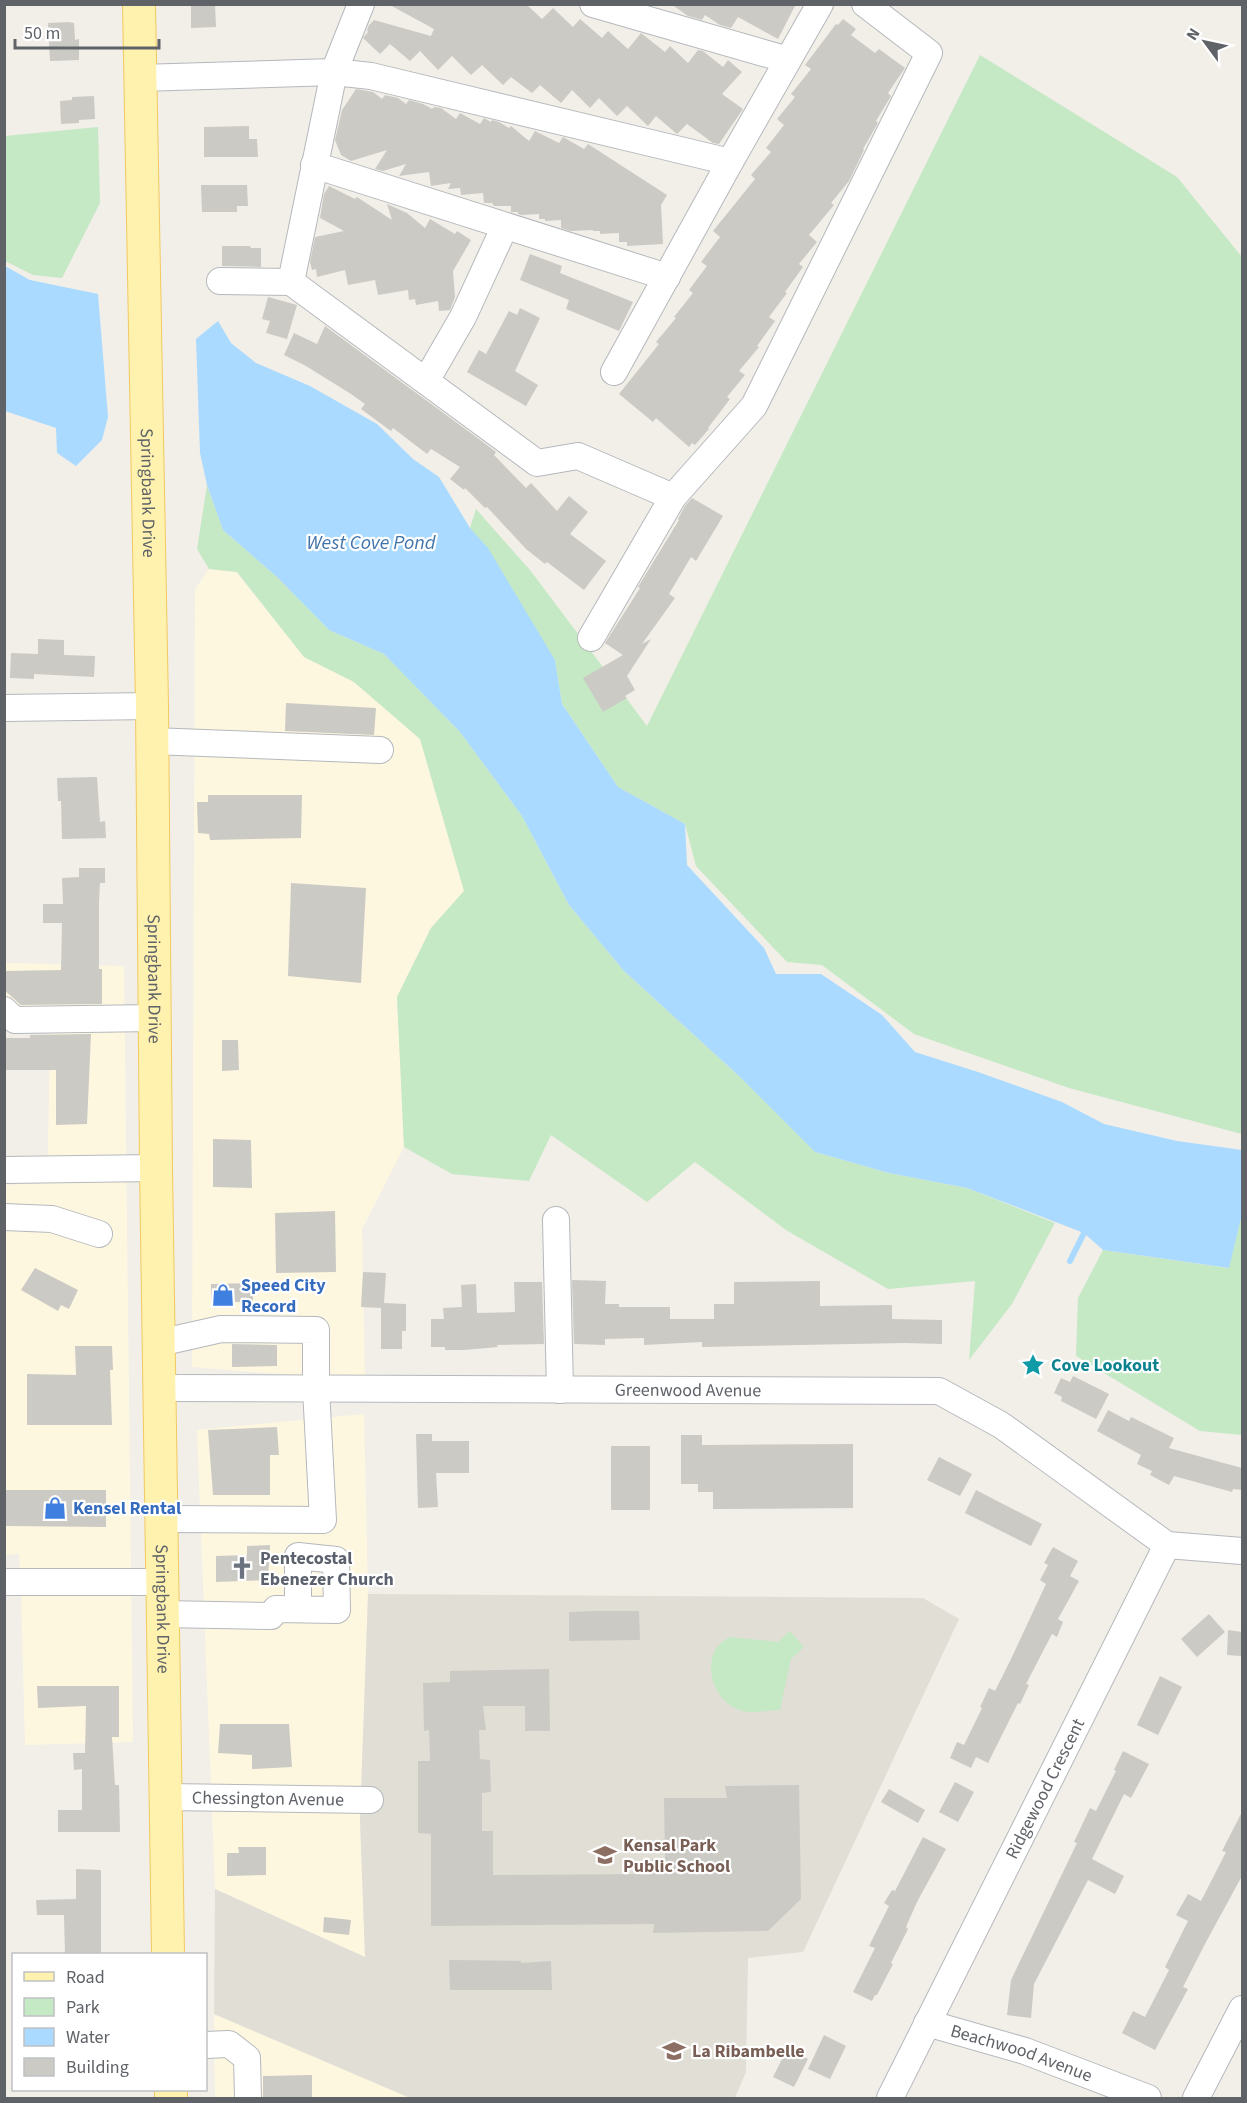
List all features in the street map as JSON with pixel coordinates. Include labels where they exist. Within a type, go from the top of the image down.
[{"type":"main road","name":"Springbank Drive","points":[[139,4],[152,706],[156,1168],[168,1953]]},
{"type":"street","points":[[291,282],[333,72],[361,4]]},
{"type":"street","points":[[593,4],[788,60]]},
{"type":"street","points":[[614,372],[820,4]]},
{"type":"street","points":[[591,638],[673,497],[754,406],[929,52],[865,4]]},
{"type":"street","points":[[140,78],[333,72],[371,76],[730,162]]},
{"type":"street","points":[[314,165],[667,277]]},
{"type":"street","points":[[426,381],[462,317],[505,226]]},
{"type":"street","points":[[220,281],[291,282],[537,463],[578,456],[673,497]]},
{"type":"street","points":[[4,708],[152,706]]},
{"type":"street","points":[[152,741],[380,750]]},
{"type":"street","points":[[4,1011],[15,1020],[155,1018]]},
{"type":"street","points":[[4,1170],[156,1168]]},
{"type":"street","points":[[4,1217],[52,1219],[99,1234]]},
{"type":"street","points":[[556,1220],[560,1390]]},
{"type":"street","points":[[159,1343],[221,1329],[316,1330],[316,1389],[323,1520],[162,1519]]},
{"type":"street","name":"Greenwood Avenue","points":[[160,1388],[939,1391],[1001,1425],[1167,1545]]},
{"type":"street","points":[[1167,1545],[1242,1551]]},
{"type":"street","name":"Ridgewood Crescent","points":[[890,2098],[1167,1545]]},
{"type":"street","points":[[4,1582],[163,1582]]},
{"type":"street","points":[[163,1614],[271,1616],[276,1609],[298,1609]]},
{"type":"street","name":"Chessington Avenue","points":[[166,1797],[370,1800]]},
{"type":"street","points":[[1196,2098],[1242,2009]]},
{"type":"street","name":"Beachwood Avenue","points":[[927,2023],[1025,2050],[1148,2098]]},
{"type":"street","points":[[207,2045],[229,2044],[247,2058],[248,2098]]},
{"type":"shaded area","points":[[209,569],[236,572],[304,657],[354,682],[420,739],[464,891],[431,928],[397,997],[404,1147],[362,1229],[365,1381],[192,1367],[195,589]]},
{"type":"shaded area","points":[[5,963],[124,966],[133,1742],[25,1745],[19,1554],[4,1555],[4,1185],[46,1183],[50,1031],[5,1031]]},
{"type":"shaded area","points":[[364,1414],[368,1594],[360,1820],[365,1957],[215,1889],[197,1430]]},
{"type":"shaded area","name":"Kensal Park Public School","points":[[368,1594],[923,1598],[959,1619],[803,1952],[748,1958],[746,2072],[735,2098],[410,2098],[214,2014],[215,1889],[365,1957],[360,1820]]},
{"type":"shaded area","points":[[214,2014],[410,2098],[215,2098]]},
{"type":"green space","points":[[980,55],[1177,177],[1242,257],[1242,1134],[1069,1088],[914,1034],[822,965],[787,962],[696,866],[685,824],[618,787],[562,704],[555,660],[470,528],[476,509],[530,570],[647,726]]},
{"type":"green space","points":[[98,127],[100,203],[62,278],[33,275],[5,261],[5,136]]},
{"type":"green space","points":[[207,485],[223,530],[277,577],[329,630],[384,654],[460,732],[522,816],[569,905],[624,971],[739,1076],[815,1152],[889,1173],[967,1188],[1055,1223],[1012,1304],[969,1360],[975,1281],[888,1289],[786,1230],[695,1162],[647,1202],[551,1135],[529,1181],[452,1174],[404,1147],[397,997],[431,928],[464,891],[420,739],[354,682],[304,657],[237,572],[209,569],[197,549]]},
{"type":"green space","points":[[1242,1214],[1242,1435],[1200,1431],[1076,1356],[1078,1298],[1103,1250],[1228,1268]]},
{"type":"green space","points":[[790,1631],[804,1647],[791,1659],[780,1710],[747,1712],[734,1708],[726,1702],[715,1687],[712,1678],[712,1659],[718,1646],[729,1637],[778,1642]]},
{"type":"water","points":[[5,266],[30,280],[98,294],[108,417],[102,440],[76,466],[57,453],[56,428],[5,411]]},
{"type":"water","name":"West Cove Pond","points":[[218,321],[231,343],[256,363],[310,386],[377,424],[413,459],[439,477],[470,528],[488,548],[555,660],[562,704],[618,787],[685,824],[687,865],[764,948],[776,974],[821,974],[882,1015],[915,1052],[1062,1102],[1104,1124],[1177,1141],[1242,1150],[1242,1214],[1229,1268],[1103,1250],[1084,1233],[967,1188],[889,1173],[815,1152],[739,1076],[624,971],[569,905],[522,816],[460,732],[384,654],[329,630],[277,577],[223,530],[207,485],[200,453],[196,339]]},
{"type":"building","points":[[191,4],[215,4],[216,27],[191,28]]},
{"type":"building","points":[[388,4],[526,4],[542,19],[553,8],[573,27],[580,19],[602,38],[608,31],[628,49],[641,33],[665,52],[670,46],[688,63],[698,50],[703,51],[723,67],[728,60],[742,72],[722,94],[743,109],[719,144],[713,143],[687,124],[677,134],[656,116],[648,126],[627,106],[617,116],[599,98],[590,108],[572,90],[561,103],[540,85],[532,93],[511,77],[503,85],[482,65],[471,75],[452,56],[438,70],[420,51],[410,61],[390,44],[380,54],[363,38],[374,20],[431,36],[434,29]]},
{"type":"building","points":[[671,4],[796,4],[778,39],[738,17],[731,28],[720,25],[705,15],[702,20],[688,16]]},
{"type":"building","points":[[843,19],[856,29],[851,35],[875,53],[879,49],[905,68],[888,93],[891,96],[876,121],[878,123],[849,181],[831,203],[834,205],[809,235],[817,242],[799,264],[803,267],[769,317],[775,321],[757,346],[759,347],[739,371],[745,375],[727,397],[730,399],[709,429],[695,445],[692,443],[689,447],[656,418],[653,422],[619,394],[659,344],[656,342],[693,293],[689,290],[707,266],[701,262],[720,237],[713,231],[755,179],[751,175],[771,152],[766,148],[784,125],[777,119],[795,97],[791,94],[811,69],[805,65],[836,24],[838,25]]},
{"type":"building","points":[[48,23],[74,23],[75,40],[79,39],[79,60],[50,61]]},
{"type":"building","points":[[356,89],[373,92],[382,99],[385,95],[398,98],[406,104],[409,100],[432,109],[441,108],[456,119],[460,113],[480,124],[484,118],[491,122],[492,120],[499,122],[509,128],[511,126],[529,141],[535,131],[559,143],[563,137],[584,149],[588,144],[667,195],[661,205],[663,244],[627,246],[627,242],[619,242],[619,233],[600,234],[600,231],[593,230],[570,231],[561,228],[561,220],[545,221],[545,219],[539,219],[539,214],[522,215],[518,212],[511,212],[511,206],[494,206],[492,203],[484,203],[483,193],[461,195],[460,188],[448,189],[451,183],[431,186],[429,172],[399,176],[406,164],[383,171],[375,169],[387,150],[351,161],[341,155],[335,140],[342,110]]},
{"type":"building","points":[[94,96],[95,119],[61,124],[60,101],[72,100],[72,97]]},
{"type":"building","points":[[249,126],[249,139],[257,139],[258,157],[204,157],[204,127]]},
{"type":"building","points":[[201,185],[247,185],[248,206],[237,206],[237,212],[202,212]]},
{"type":"building","points":[[329,186],[355,199],[357,197],[392,220],[387,204],[407,213],[425,228],[430,219],[455,234],[457,231],[471,240],[453,271],[455,297],[450,310],[439,311],[438,301],[416,305],[415,299],[409,300],[408,290],[378,295],[375,280],[348,285],[345,270],[317,277],[316,269],[312,270],[310,262],[315,237],[344,231],[320,218],[324,194]]},
{"type":"building","points":[[222,246],[261,248],[261,267],[222,266]]},
{"type":"building","points":[[530,254],[562,266],[560,273],[633,302],[619,331],[566,309],[569,300],[520,280]]},
{"type":"building","points":[[268,297],[297,305],[287,339],[266,333],[270,321],[262,319]]},
{"type":"building","points":[[520,308],[540,318],[515,371],[538,385],[526,406],[467,372],[479,350],[486,354],[509,311],[517,315]]},
{"type":"building","points":[[325,326],[496,452],[494,455],[526,488],[531,483],[557,511],[569,496],[588,512],[570,534],[606,561],[584,590],[526,549],[487,507],[485,508],[465,488],[464,490],[450,479],[460,467],[431,449],[427,454],[393,428],[391,431],[361,409],[365,404],[351,394],[284,355],[294,333],[317,344]]},
{"type":"building","points":[[692,498],[723,516],[696,561],[691,557],[669,594],[675,598],[642,644],[651,639],[627,676],[635,690],[625,696],[627,698],[603,712],[583,678],[623,655],[605,643],[640,588],[638,587],[679,520],[685,506]]},
{"type":"building","points":[[38,639],[64,640],[64,655],[95,656],[94,677],[34,674],[34,679],[10,678],[11,653],[38,654]]},
{"type":"building","points":[[286,703],[376,708],[374,735],[285,731]]},
{"type":"building","points":[[97,777],[100,822],[105,821],[106,838],[62,839],[61,801],[58,801],[57,778]]},
{"type":"building","points":[[208,795],[302,795],[301,838],[210,840],[209,834],[198,833],[197,802],[208,802]]},
{"type":"building","points":[[79,868],[105,868],[105,883],[100,883],[99,902],[99,969],[102,969],[102,1004],[21,1005],[4,990],[4,971],[61,970],[62,923],[43,923],[43,904],[63,904],[62,878],[79,877]]},
{"type":"building","points":[[291,883],[366,888],[361,983],[288,976]]},
{"type":"building","points":[[91,1034],[87,1124],[56,1125],[56,1070],[4,1070],[4,1038],[30,1038],[30,1035]]},
{"type":"building","points":[[222,1040],[238,1040],[239,1070],[222,1071]]},
{"type":"building","points":[[213,1139],[251,1140],[252,1188],[213,1187]]},
{"type":"building","points":[[335,1211],[336,1272],[276,1273],[275,1213]]},
{"type":"building","points":[[35,1268],[78,1290],[69,1309],[61,1305],[58,1311],[21,1290]]},
{"type":"building","points":[[363,1272],[386,1273],[384,1303],[406,1304],[406,1331],[402,1331],[402,1349],[381,1349],[381,1308],[361,1307]]},
{"type":"building","points":[[572,1280],[606,1281],[605,1304],[619,1304],[619,1307],[670,1307],[670,1319],[714,1319],[714,1304],[734,1304],[734,1282],[820,1281],[820,1306],[892,1305],[892,1319],[942,1320],[942,1344],[702,1347],[702,1342],[644,1345],[644,1338],[605,1339],[605,1345],[574,1344]]},
{"type":"building","points":[[514,1282],[542,1282],[544,1344],[497,1345],[498,1347],[464,1350],[431,1347],[431,1319],[444,1319],[443,1308],[462,1307],[461,1285],[476,1284],[477,1313],[515,1312]]},
{"type":"building","points":[[253,1283],[253,1302],[211,1302],[211,1284]]},
{"type":"building","points":[[232,1344],[277,1345],[277,1366],[232,1367]]},
{"type":"building","points":[[75,1346],[112,1346],[113,1370],[110,1370],[112,1425],[27,1425],[27,1374],[76,1375]]},
{"type":"building","points":[[1073,1376],[1109,1394],[1096,1419],[1061,1401],[1062,1397],[1054,1393],[1061,1378],[1070,1382]]},
{"type":"building","points":[[1108,1410],[1129,1421],[1131,1417],[1174,1438],[1169,1448],[1242,1468],[1242,1490],[1233,1489],[1232,1492],[1174,1476],[1169,1485],[1150,1475],[1152,1471],[1137,1464],[1141,1455],[1097,1431]]},
{"type":"building","points":[[277,1427],[279,1455],[270,1455],[270,1495],[213,1495],[208,1430]]},
{"type":"building","points":[[416,1434],[432,1434],[432,1441],[469,1441],[469,1473],[436,1473],[438,1507],[418,1508]]},
{"type":"building","points":[[681,1435],[702,1435],[702,1445],[853,1444],[853,1508],[713,1509],[713,1492],[698,1492],[698,1484],[681,1484]]},
{"type":"building","points":[[611,1446],[650,1446],[650,1510],[611,1510]]},
{"type":"building","points":[[939,1457],[972,1474],[960,1496],[927,1480]]},
{"type":"building","name":"Kensel Rental","points":[[4,1490],[106,1490],[106,1527],[4,1526]]},
{"type":"building","points":[[976,1490],[1042,1524],[1031,1546],[965,1513]]},
{"type":"building","name":"Pentecostal Ebenezer Church","points":[[270,1545],[268,1580],[216,1582],[216,1556],[247,1555],[247,1546]]},
{"type":"building","points":[[1053,1547],[1078,1561],[1070,1576],[1079,1581],[1058,1619],[1063,1622],[1057,1637],[1052,1634],[1026,1684],[1029,1685],[1020,1704],[1018,1703],[988,1763],[976,1757],[971,1768],[950,1758],[957,1742],[964,1745],[989,1688],[995,1691],[1011,1659],[1046,1584],[1040,1580],[1048,1565],[1044,1563]]},
{"type":"building","points":[[639,1611],[640,1640],[569,1641],[569,1612]]},
{"type":"building","points":[[1209,1614],[1225,1632],[1197,1657],[1181,1639]]},
{"type":"building","points":[[1228,1630],[1242,1632],[1241,1656],[1227,1655]]},
{"type":"building","points":[[549,1669],[550,1731],[525,1731],[525,1706],[483,1706],[486,1730],[479,1730],[480,1759],[490,1760],[491,1792],[482,1793],[482,1831],[493,1831],[493,1875],[652,1874],[652,1859],[665,1860],[664,1798],[727,1798],[725,1786],[799,1785],[801,1899],[768,1931],[653,1933],[654,1924],[431,1926],[431,1834],[418,1833],[418,1761],[430,1761],[429,1730],[424,1731],[423,1683],[450,1682],[450,1671]]},
{"type":"building","points":[[1160,1676],[1182,1687],[1158,1735],[1137,1725]]},
{"type":"building","points":[[37,1686],[119,1686],[119,1737],[112,1737],[115,1785],[119,1785],[120,1832],[58,1832],[58,1810],[82,1810],[82,1769],[74,1770],[73,1753],[85,1753],[86,1706],[38,1708]]},
{"type":"building","points":[[220,1724],[289,1724],[292,1767],[252,1769],[252,1755],[218,1753]]},
{"type":"building","points":[[1123,1751],[1149,1764],[1131,1798],[1124,1794],[1092,1859],[1124,1876],[1115,1894],[1088,1880],[1034,1984],[1031,2018],[1007,2015],[1011,1980],[1077,1843],[1074,1842],[1090,1808],[1096,1811],[1116,1771],[1114,1770]]},
{"type":"building","points":[[955,1782],[974,1792],[958,1822],[939,1812]]},
{"type":"building","points":[[889,1789],[925,1810],[918,1823],[881,1802]]},
{"type":"building","points":[[1242,1812],[1242,1876],[1183,1987],[1188,1989],[1155,2050],[1122,2033],[1133,2011],[1145,2017],[1169,1970],[1165,1967],[1188,1921],[1176,1915],[1188,1894],[1201,1901],[1226,1852],[1222,1851]]},
{"type":"building","points":[[923,1837],[946,1849],[917,1902],[906,1927],[908,1929],[891,1963],[893,1964],[872,2001],[853,1992],[875,1948],[869,1946],[889,1906],[884,1903],[892,1890],[895,1891]]},
{"type":"building","points":[[238,1847],[266,1847],[266,1875],[227,1876],[227,1853],[239,1853]]},
{"type":"building","points":[[76,1869],[101,1870],[101,1953],[65,1953],[64,1915],[37,1915],[36,1900],[76,1899]]},
{"type":"building","points":[[324,1917],[351,1920],[349,1935],[323,1932]]},
{"type":"building","points":[[449,1960],[521,1961],[521,1963],[551,1961],[552,1990],[450,1990]]},
{"type":"building","points":[[824,2035],[846,2046],[830,2079],[808,2069]]},
{"type":"building","points":[[793,2051],[808,2059],[794,2087],[773,2077],[783,2057],[789,2059]]},
{"type":"building","points":[[312,2075],[312,2098],[263,2098],[263,2076]]},
{"type":"waterway","points":[[1070,1261],[1084,1233]]},
{"type":"place","name":"Speed City Record","points":[[223,1295]]},
{"type":"place","name":"Cove Lookout","points":[[1033,1365]]},
{"type":"place","name":"Kensel Rental","points":[[55,1508]]},
{"type":"place","name":"Pentecostal Ebenezer Church","points":[[242,1568]]},
{"type":"place","name":"Kensal Park Public School","points":[[605,1855]]},
{"type":"place","name":"La Ribambelle","points":[[674,2051]]}]
